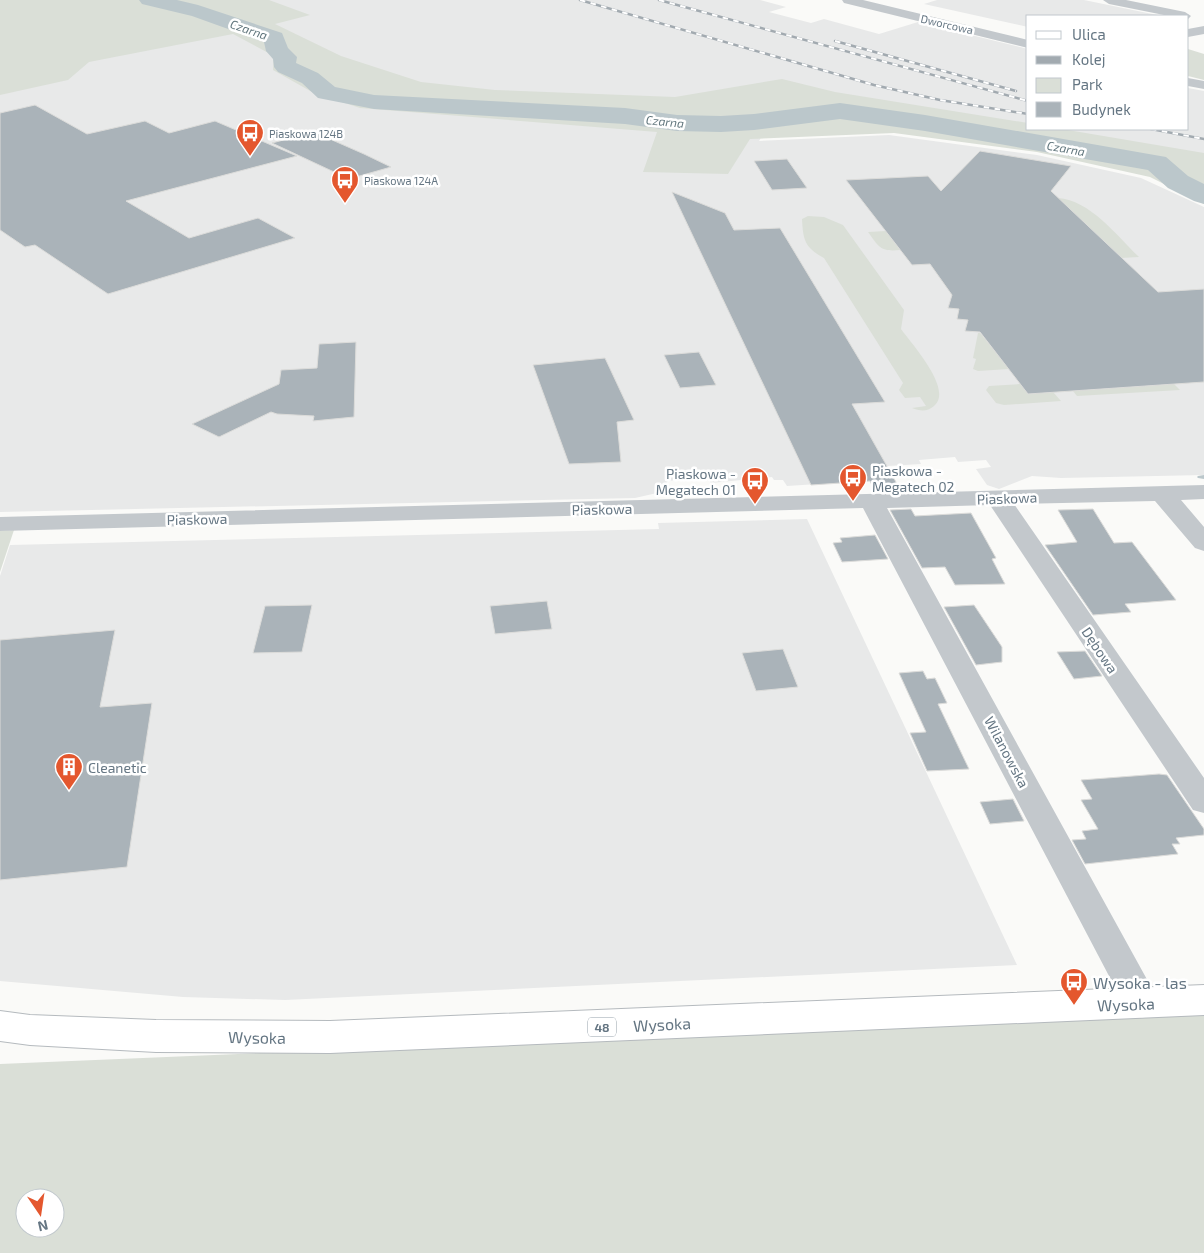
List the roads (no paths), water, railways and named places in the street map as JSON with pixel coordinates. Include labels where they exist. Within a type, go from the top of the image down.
[{"type":"main road","name":"Wysoka","points":[[0,1026],[30,1030],[156,1036],[330,1037],[1204,1000]]},
{"type":"street","name":"Dworcowa","points":[[848,0],[1026,43]]},
{"type":"street","points":[[1109,0],[1177,15]]},
{"type":"street","points":[[1189,18],[1204,20]]},
{"type":"street","points":[[1189,33],[1204,30]]},
{"type":"street","points":[[1189,82],[1204,85]]},
{"type":"street","name":"Piaskowa","points":[[0,524],[1204,492]]},
{"type":"street","points":[[1162,493],[1204,542]]},
{"type":"street","name":"Dębowa","points":[[997,498],[1204,802]]},
{"type":"street","name":"Wilanowska","points":[[872,502],[1142,1003]]},
{"type":"waterway","name":"Czarna","points":[[149,0],[198,11],[274,38],[277,51],[286,57],[284,60],[286,67],[310,78],[327,93],[374,102],[625,116],[677,123],[721,124],[754,122],[840,111],[925,123],[1156,163],[1178,182],[1204,195]]},
{"type":"railway","points":[[580,0],[874,85],[940,100],[1026,114]]},
{"type":"railway","points":[[659,0],[1026,100]]},
{"type":"railway","points":[[835,41],[1016,91]]},
{"type":"railway","points":[[1156,130],[1204,139]]},
{"type":"place","name":"Piaskowa 124B","points":[[250,157]]},
{"type":"place","name":"Piaskowa 124A","points":[[345,204]]},
{"type":"place","name":"Piaskowa - Megatech 02","points":[[853,502]]},
{"type":"place","name":"Piaskowa - Megatech 01","points":[[755,505]]},
{"type":"place","name":"Cleanetic","points":[[69,791]]},
{"type":"place","name":"Wysoka - las","points":[[1074,1006]]}]
